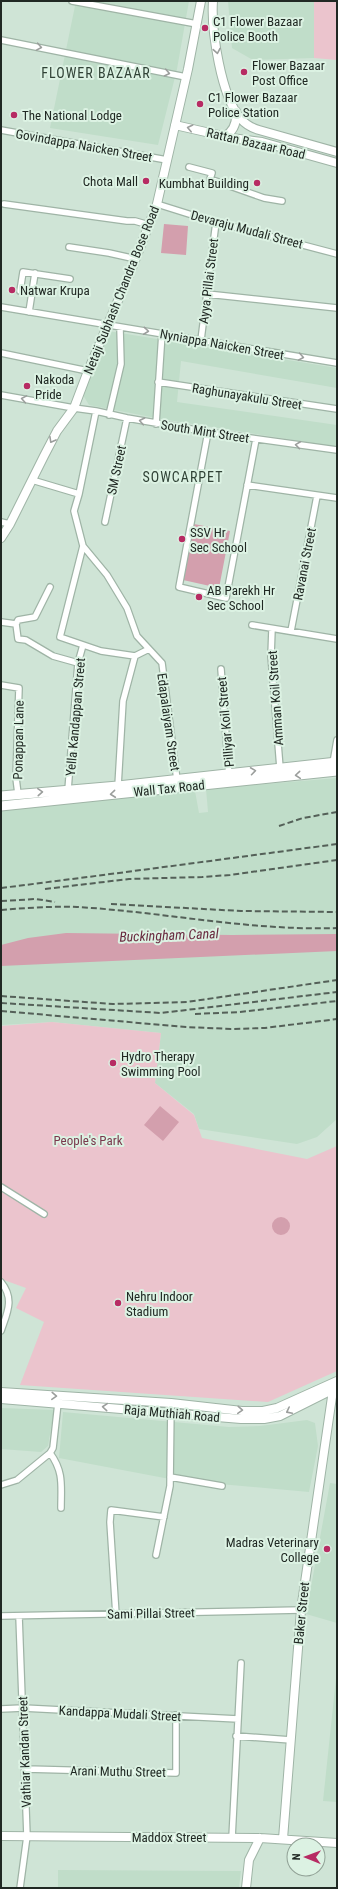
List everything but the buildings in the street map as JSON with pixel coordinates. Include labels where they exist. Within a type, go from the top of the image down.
[{"type":"main road","name":"Wall Tax Road","points":[[1,796],[177,780],[229,778],[280,768],[336,765]]},
{"type":"main road","name":"Wall Tax Road","points":[[1,806],[336,765]]},
{"type":"street","points":[[72,1],[197,24]]},
{"type":"street","name":"Netaji Subhash Chandra Bose Road","points":[[1,538],[10,524],[57,432],[74,408],[88,370],[136,259],[157,204],[186,77],[201,1]]},
{"type":"street","points":[[199,10],[212,13],[213,1]]},
{"type":"street","name":"Rattan Bazaar Road","points":[[212,13],[220,65],[229,95],[236,111],[245,123],[256,129],[337,152]]},
{"type":"street","points":[[1,40],[186,77]]},
{"type":"street","points":[[225,136],[231,132],[234,126],[236,111]]},
{"type":"street","name":"Rattan Bazaar Road","points":[[175,125],[225,136],[262,142],[337,163]]},
{"type":"street","name":"Govindappa Naicken Street","points":[[1,130],[167,160]]},
{"type":"street","points":[[189,166],[212,172],[210,179],[264,198],[282,201]]},
{"type":"street","points":[[4,204],[135,221],[149,225]]},
{"type":"street","name":"Devaraju Mudali Street","points":[[157,204],[216,222],[337,254]]},
{"type":"street","name":"Ayya Pillai Street","points":[[201,340],[216,222]]},
{"type":"street","points":[[69,247],[136,259]]},
{"type":"street","points":[[20,290],[23,272],[70,279]]},
{"type":"street","points":[[29,312],[36,273]]},
{"type":"street","points":[[207,294],[337,308]]},
{"type":"street","name":"Nyniappa Naicken Street","points":[[1,307],[107,326],[162,333],[337,363]]},
{"type":"street","points":[[109,415],[121,364],[120,328]]},
{"type":"street","points":[[156,424],[162,333]]},
{"type":"street","points":[[1,353],[88,370]]},
{"type":"street","name":"Raghunayakulu Street","points":[[158,382],[337,409]]},
{"type":"street","name":"South Mint Street","points":[[1,395],[74,408],[96,410],[109,415],[156,424],[337,450]]},
{"type":"street","points":[[96,410],[79,494],[74,511],[83,546],[60,637],[102,651],[135,656],[149,649]]},
{"type":"street","name":"SM Street","points":[[105,522],[127,418]]},
{"type":"street","points":[[208,432],[178,587],[226,598],[256,439]]},
{"type":"street","points":[[32,480],[79,494]]},
{"type":"street","points":[[247,485],[337,498]]},
{"type":"street","name":"Ravanai Street","points":[[291,632],[317,496]]},
{"type":"street","points":[[1,522],[10,524]]},
{"type":"street","name":"Edapalaiyam Street","points":[[83,546],[107,575],[127,608],[137,636],[162,663],[177,780]]},
{"type":"street","points":[[50,587],[35,617],[18,620],[16,624],[18,639],[26,640],[53,656],[78,662]]},
{"type":"street","points":[[1,622],[16,624]]},
{"type":"street","points":[[252,625],[337,639]]},
{"type":"street","name":"Amman Koil Street","points":[[272,629],[270,656],[280,768]]},
{"type":"street","name":"Yella Kandappan Street","points":[[68,790],[78,662],[84,645]]},
{"type":"street","points":[[118,786],[123,701],[135,656]]},
{"type":"street","name":"Pilliyar Koil Street","points":[[221,669],[229,778]]},
{"type":"street","name":"Ponappan Lane","points":[[1,685],[18,687],[16,778],[18,794]]},
{"type":"street","points":[[336,765],[337,740]]},
{"type":"street","points":[[1,1187],[44,1214]]},
{"type":"street","points":[[1,1282],[7,1289],[10,1302],[1,1331]]},
{"type":"street","name":"Raja Muthiah Road","points":[[1,1392],[171,1403],[242,1411],[263,1411],[277,1408],[337,1381]]},
{"type":"street","name":"Raja Muthiah Road","points":[[1,1399],[241,1419],[264,1419],[280,1416],[335,1389]]},
{"type":"street","name":"Baker Street","points":[[283,1839],[301,1610],[335,1389]]},
{"type":"street","points":[[1,1484],[17,1480],[50,1454],[53,1448],[58,1403]]},
{"type":"street","points":[[156,1555],[170,1477],[171,1403]]},
{"type":"street","points":[[50,1454],[57,1463],[60,1472],[61,1508]]},
{"type":"street","points":[[170,1477],[222,1486]]},
{"type":"street","points":[[116,1615],[110,1522],[111,1510],[164,1517]]},
{"type":"street","name":"Sami Pillai Street","points":[[1,1616],[116,1615],[301,1610]]},
{"type":"street","name":"Vathiar Kandan Street","points":[[19,1616],[26,1769],[27,1836],[20,1888]]},
{"type":"street","points":[[232,1838],[236,1736],[241,1663]]},
{"type":"street","name":"Kandappa Mudali Street","points":[[1,1709],[23,1708],[176,1715],[238,1720]]},
{"type":"street","name":"Arani Muthu Street","points":[[26,1769],[176,1773],[176,1715]]},
{"type":"street","points":[[236,1736],[291,1740]]},
{"type":"street","name":"Maddox Street","points":[[1,1836],[260,1838],[337,1843]]},
{"type":"street","points":[[246,1888],[249,1860],[260,1838]]},
{"type":"shaded area","points":[[76,1],[189,1],[177,69],[158,145],[50,128]]},
{"type":"shaded area","points":[[228,1],[314,1],[314,58],[253,60],[232,48]]},
{"type":"shaded area","points":[[108,331],[337,368],[337,388],[181,361],[177,402],[337,425],[337,447],[161,419],[89,405],[83,395]]},
{"type":"shaded area","points":[[337,778],[337,1119],[317,1137],[297,1144],[199,1129],[194,1114],[155,1083],[161,1033],[52,1022],[1,1025],[1,810],[195,791],[199,813],[208,812],[206,789]]},
{"type":"shaded area","points":[[1,1408],[54,1410],[48,1446],[41,1452],[1,1449]]},
{"type":"shaded area","points":[[63,1412],[229,1427],[260,1426],[307,1420],[315,1423],[318,1446],[309,1492],[175,1480],[59,1458]]},
{"type":"shaded area","name":"Madras Veterinary College","points":[[330,1483],[337,1484],[337,1623],[306,1614]]},
{"type":"shaded area","points":[[337,1669],[337,1802],[323,1801]]},
{"type":"shaded area","points":[[58,1870],[241,1871],[239,1888],[58,1888]]},
{"type":"green space","points":[[314,1],[337,1],[337,60],[314,58]]},
{"type":"green space","name":"People's Park","points":[[52,1022],[161,1033],[155,1083],[194,1115],[202,1138],[307,1159],[337,1146],[337,1371],[268,1402],[20,1385],[44,1322],[16,1308],[26,1288],[1,1279],[1,1026]]},
{"type":"water","points":[[164,224],[188,226],[186,255],[161,253]]},
{"type":"water","points":[[194,524],[230,531],[219,588],[183,580]]},
{"type":"water","name":"Buckingham Canal","points":[[66,933],[232,935],[337,934],[337,951],[1,966],[1,945],[28,938]]},
{"type":"water","points":[[160,1106],[179,1122],[163,1141],[144,1125]]},
{"type":"water","points":[[281,1217],[287,1220],[290,1226],[287,1232],[281,1235],[275,1232],[272,1226],[275,1220]]},
{"type":"railway","points":[[279,826],[303,818],[337,812]]},
{"type":"railway","points":[[1,888],[337,844]]},
{"type":"railway","points":[[45,889],[129,879],[230,875],[337,860]]},
{"type":"railway","points":[[1,901],[36,899],[55,902]]},
{"type":"railway","points":[[111,904],[241,911],[337,912]]},
{"type":"railway","points":[[1,910],[77,907],[110,909],[272,927],[337,928]]},
{"type":"railway","points":[[1,996],[113,1004],[187,1002],[337,980]]},
{"type":"railway","points":[[1,1003],[161,1013],[337,992]]},
{"type":"railway","points":[[195,1014],[240,1012],[337,1001]]},
{"type":"railway","points":[[1,1011],[186,1027],[231,1029],[265,1028],[337,1019]]},
{"type":"place","name":"C1 Flower Bazaar Police Booth","points":[[205,28]]},
{"type":"place","name":"Flower Bazaar Post Office","points":[[244,72]]},
{"type":"place","name":"C1 Flower Bazaar Police Station","points":[[200,104]]},
{"type":"place","name":"The National Lodge","points":[[14,115]]},
{"type":"place","name":"Chota Mall","points":[[146,181]]},
{"type":"place","name":"Kumbhat Building","points":[[257,183]]},
{"type":"place","name":"Natwar Krupa","points":[[12,290]]},
{"type":"place","name":"Nakoda Pride","points":[[27,386]]},
{"type":"place","name":"SSV Hr Sec School","points":[[182,539]]},
{"type":"place","name":"AB Parekh Hr Sec School","points":[[199,597]]},
{"type":"place","name":"Hydro Therapy Swimming Pool","points":[[113,1063]]},
{"type":"place","name":"Nehru Indoor Stadium","points":[[118,1303]]},
{"type":"place","name":"Madras Veterinary College","points":[[327,1549]]},
{"type":"district","name":"FLOWER BAZAAR","points":[[96,73]]},
{"type":"district","name":"SOWCARPET","points":[[183,477]]}]
